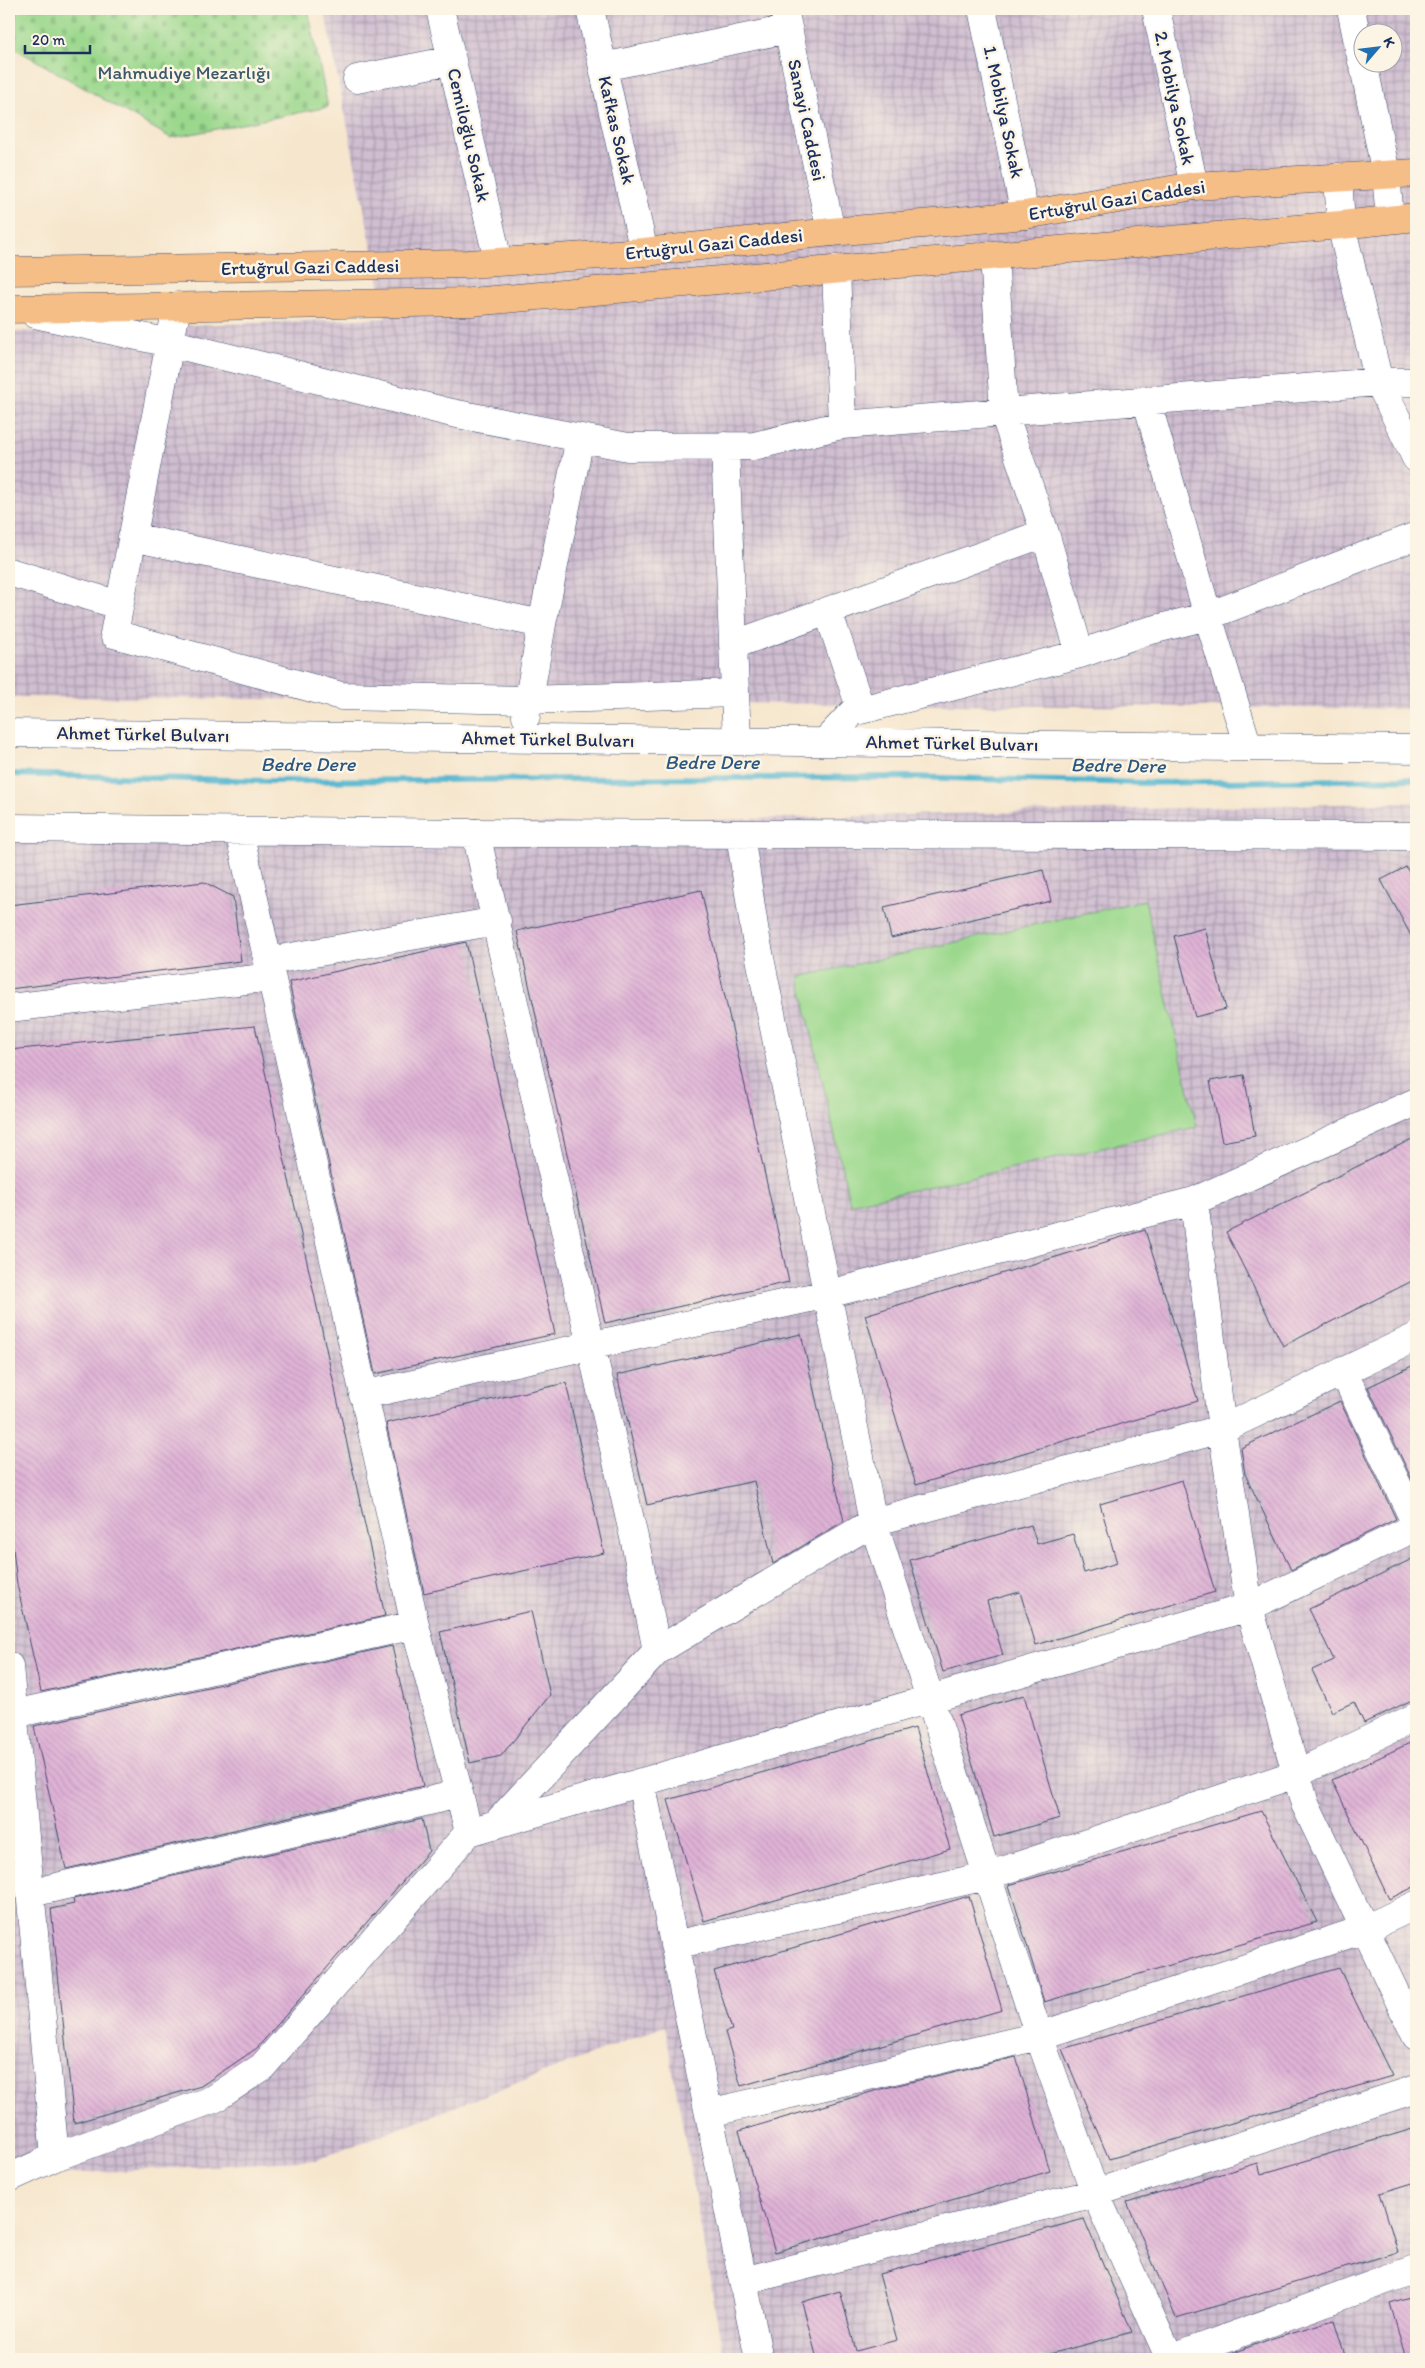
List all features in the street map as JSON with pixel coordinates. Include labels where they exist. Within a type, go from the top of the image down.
[{"type":"main road","name":"Ertuğrul Gazi Caddesi","points":[[9,271],[458,264],[644,252],[831,232],[1025,215],[1194,186],[1338,176],[1416,173]]},
{"type":"main road","name":"Ertuğrul Gazi Caddesi","points":[[9,309],[471,302],[1340,225],[1416,216]]},
{"type":"main road","points":[[831,232],[836,269]]},
{"type":"street","name":"Cemiloğlu Sokak","points":[[440,9],[498,262]]},
{"type":"street","name":"Kafkas Sokak","points":[[590,9],[644,252]]},
{"type":"street","name":"1. Mobilya Sokak","points":[[982,9],[1025,215]]},
{"type":"street","name":"2. Mobilya Sokak","points":[[1156,9],[1194,186]]},
{"type":"street","points":[[1351,9],[1354,22]]},
{"type":"street","points":[[603,67],[786,19]]},
{"type":"street","name":"Sanayi Caddesi","points":[[786,19],[831,232]]},
{"type":"street","points":[[357,79],[452,60]]},
{"type":"street","points":[[1364,72],[1386,174],[1390,219]]},
{"type":"street","points":[[1338,176],[1340,225],[1379,382],[1416,458]]},
{"type":"street","points":[[994,255],[1004,413],[1044,533],[1080,654]]},
{"type":"street","points":[[836,269],[842,425]]},
{"type":"street","points":[[177,306],[114,634],[341,696],[528,700],[735,692]]},
{"type":"street","points":[[9,309],[170,343],[452,413],[628,448],[754,446],[842,425],[1379,382],[1416,382]]},
{"type":"street","points":[[1147,402],[1208,616],[1248,747]]},
{"type":"street","points":[[522,739],[542,624],[580,438]]},
{"type":"street","points":[[725,446],[737,741]]},
{"type":"street","points":[[733,645],[1044,533]]},
{"type":"street","points":[[825,742],[853,712],[1080,654],[1140,633],[1208,616],[1416,536]]},
{"type":"street","points":[[132,537],[542,624]]},
{"type":"street","points":[[9,572],[119,605]]},
{"type":"street","points":[[828,611],[861,710]]},
{"type":"street","name":"Ahmet Türkel Bulvarı","points":[[9,733],[1416,749]]},
{"type":"street","points":[[9,828],[476,833],[1416,836]]},
{"type":"street","points":[[239,831],[415,1625],[469,1832]]},
{"type":"street","points":[[476,833],[592,1345],[657,1650]]},
{"type":"street","points":[[740,834],[755,933],[873,1522],[1039,2036],[1095,2193],[1169,2359],[1416,2269]]},
{"type":"street","points":[[9,1008],[270,969],[497,921]]},
{"type":"street","points":[[363,1395],[828,1294],[1194,1201],[1416,1102]]},
{"type":"street","points":[[1194,1201],[1222,1429],[1249,1607],[1305,1804],[1416,2036]]},
{"type":"street","points":[[495,1825],[657,1650],[873,1522],[1222,1429],[1416,1337]]},
{"type":"street","points":[[9,2178],[55,2157],[214,2099],[262,2068],[469,1832],[1249,1607],[1416,1525],[1343,1371]]},
{"type":"street","points":[[14,1714],[415,1625]]},
{"type":"street","points":[[9,1666],[55,2157]]},
{"type":"street","points":[[674,1945],[987,1876],[1296,1774],[1416,1717]]},
{"type":"street","points":[[641,1782],[760,2359]]},
{"type":"street","points":[[31,1893],[459,1794]]},
{"type":"street","points":[[709,2113],[1039,2036],[1365,1929],[1416,1905]]},
{"type":"street","points":[[744,2281],[1095,2193],[1416,2089]]},
{"type":"shaded area","points":[[324,9],[1416,9],[1416,709],[9,697],[9,332],[386,318]]},
{"type":"shaded area","points":[[1416,802],[1416,2359],[724,2359],[665,2026],[316,2160],[9,2177],[9,838]]},
{"type":"green space","name":"Mahmudiye Mezarlığı","points":[[9,9],[308,9],[328,107],[171,138],[9,45]]},
{"type":"green space","points":[[1145,900],[1197,1127],[850,1204],[799,977]]},
{"type":"building","points":[[1406,867],[1416,886],[1416,945],[1381,880]]},
{"type":"building","points":[[1043,870],[1051,901],[891,938],[884,907]]},
{"type":"building","points":[[204,882],[233,897],[241,961],[9,989],[9,905]]},
{"type":"building","points":[[701,890],[789,1282],[605,1323],[517,931]]},
{"type":"building","points":[[1205,928],[1226,1009],[1195,1017],[1174,936]]},
{"type":"building","points":[[466,942],[555,1334],[375,1374],[289,982]]},
{"type":"building","points":[[255,1026],[385,1616],[41,1692],[17,1584],[9,1513],[9,1050]]},
{"type":"building","points":[[1244,1075],[1255,1136],[1222,1142],[1210,1081]]},
{"type":"building","points":[[1416,1137],[1416,1279],[1283,1346],[1226,1232]]},
{"type":"building","points":[[1145,1230],[1198,1401],[916,1485],[865,1315]]},
{"type":"building","points":[[801,1334],[844,1521],[773,1564],[754,1481],[647,1505],[617,1375]]},
{"type":"building","points":[[1416,1364],[1416,1488],[1368,1387]]},
{"type":"building","points":[[566,1383],[604,1553],[424,1593],[386,1423]]},
{"type":"building","points":[[1340,1401],[1396,1519],[1291,1570],[1245,1474],[1241,1448]]},
{"type":"building","points":[[1182,1480],[1215,1592],[1036,1645],[1020,1592],[987,1601],[1003,1655],[943,1672],[910,1560],[1031,1525],[1037,1544],[1073,1534],[1084,1573],[1117,1563],[1100,1504]]},
{"type":"building","points":[[1416,1557],[1416,1698],[1364,1723],[1354,1702],[1332,1712],[1312,1670],[1334,1660],[1309,1609]]},
{"type":"building","points":[[531,1611],[550,1695],[501,1756],[470,1763],[440,1632]]},
{"type":"building","points":[[392,1646],[423,1786],[66,1869],[34,1726]]},
{"type":"building","points":[[1024,1695],[1060,1818],[994,1837],[958,1715]]},
{"type":"building","points":[[915,1728],[950,1849],[704,1921],[668,1800]]},
{"type":"building","points":[[1416,1740],[1416,1886],[1389,1899],[1332,1780]]},
{"type":"building","points":[[1261,1811],[1317,1922],[1044,2002],[1009,1885]]},
{"type":"building","points":[[422,1819],[429,1851],[257,2048],[201,2086],[74,2123],[51,1909],[74,1904],[73,1899]]},
{"type":"building","points":[[969,1896],[1002,2010],[741,2086],[725,2032],[732,2030],[714,1971]]},
{"type":"building","points":[[1339,1968],[1392,2076],[1109,2159],[1062,2049]]},
{"type":"building","points":[[1016,2057],[1050,2171],[775,2252],[739,2131],[881,2089]]},
{"type":"building","points":[[1416,2128],[1416,2182],[1380,2193],[1398,2252],[1176,2318],[1127,2202],[1258,2163],[1261,2174]]},
{"type":"building","points":[[1084,2219],[1132,2332],[1031,2359],[817,2359],[802,2302],[840,2291],[856,2351],[897,2340],[879,2274]]},
{"type":"building","points":[[1416,2295],[1416,2359],[1406,2359],[1390,2303]]},
{"type":"building","points":[[1334,2320],[1346,2359],[1216,2359],[1276,2337]]},
{"type":"waterway","name":"Bedre Dere","points":[[9,774],[271,781],[905,777],[1143,783],[1416,779]]}]
